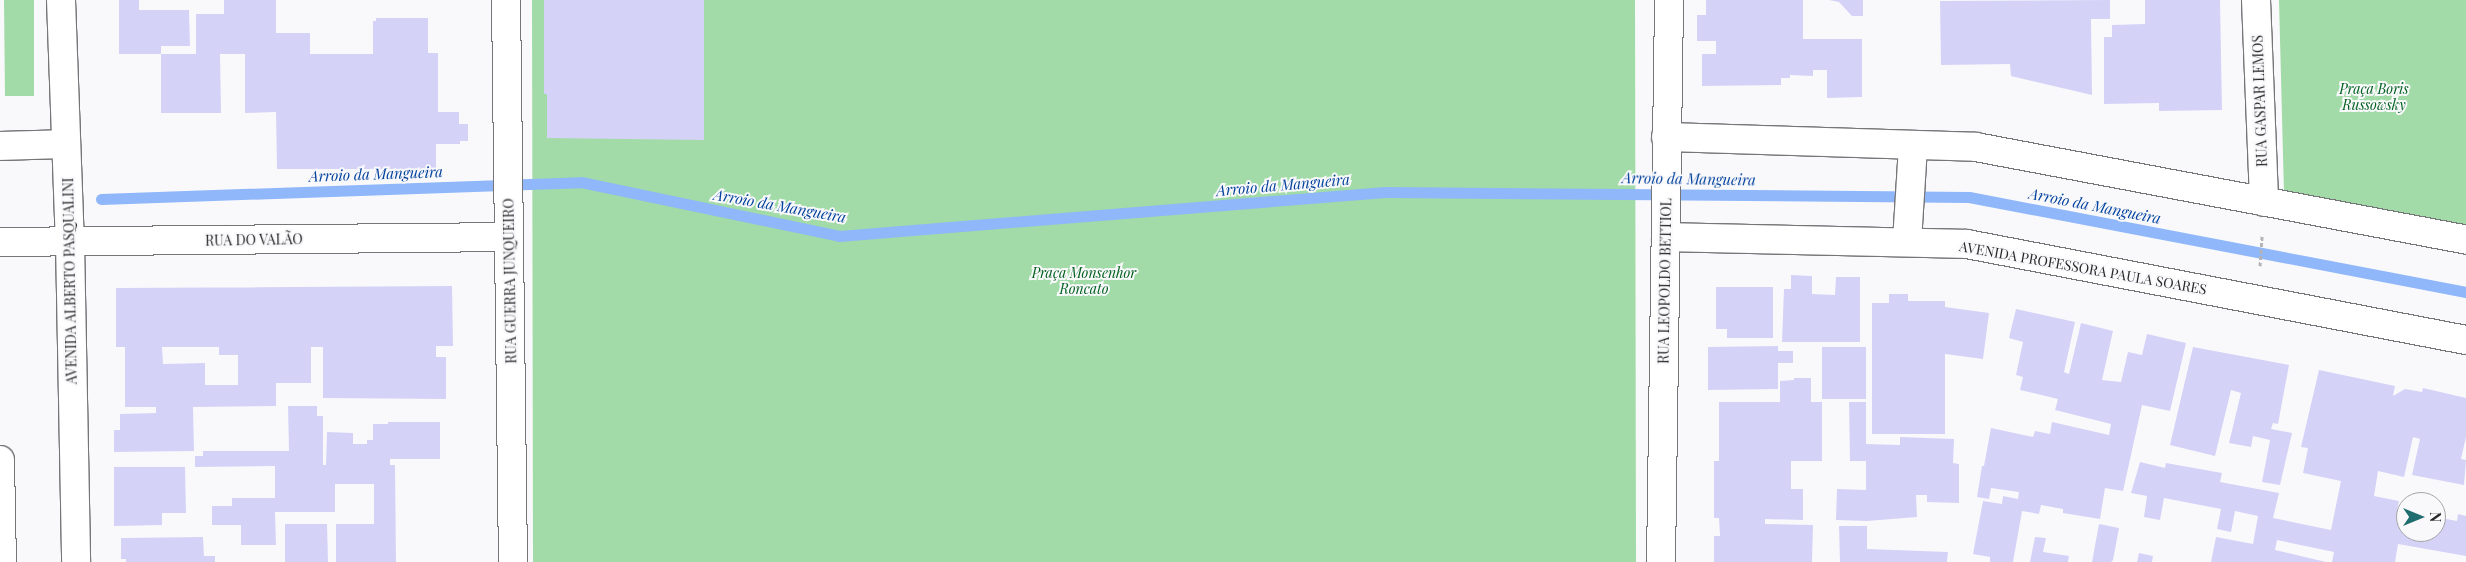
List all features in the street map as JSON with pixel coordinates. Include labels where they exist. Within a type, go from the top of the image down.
[{"type":"street","name":"AVENIDA ALBERTO PASQUALINI","points":[[61,0],[70,242],[76,562]]},
{"type":"street","name":"RUA GUERRA JUNQUEIRO","points":[[506,0],[513,562]]},
{"type":"street","name":"RUA LEOPOLDO BETTIOL","points":[[1661,562],[1669,0]]},
{"type":"street","name":"RUA GASPAR LEMOS","points":[[2256,0],[2264,202]]},
{"type":"street","points":[[1666,137],[1913,147],[1976,147],[2466,240]]},
{"type":"street","points":[[0,146],[66,144]]},
{"type":"street","points":[[1907,242],[1913,147]]},
{"type":"street","name":"RUA DO VALÃO","points":[[0,242],[509,237]]},
{"type":"street","name":"AVENIDA PROFESSORA PAULA SOARES","points":[[1666,237],[1966,244],[2466,340]]},
{"type":"street","points":[[0,460],[2,562]]},
{"type":"path","points":[[2260,268],[2262,234]]},
{"type":"green space","points":[[4,0],[34,0],[34,96],[5,96]]},
{"type":"green space","name":"Praça Monsenhor Roncato","points":[[532,0],[1635,0],[1636,562],[533,562]]},
{"type":"green space","name":"Praça Boris Russowsky","points":[[2279,0],[2466,0],[2466,227],[2284,194]]},
{"type":"building","points":[[119,0],[139,0],[139,10],[189,10],[190,46],[161,46],[161,54],[119,54]]},
{"type":"building","points":[[224,0],[276,0],[276,33],[310,33],[310,54],[373,54],[373,21],[376,21],[376,18],[428,18],[428,53],[438,53],[438,112],[459,112],[459,124],[468,124],[468,141],[460,141],[460,144],[436,144],[436,169],[277,169],[276,112],[245,113],[245,54],[220,54],[221,113],[161,113],[161,54],[196,54],[196,14],[224,14]]},
{"type":"building","points":[[544,0],[704,0],[704,140],[547,138],[547,94],[544,94]]},
{"type":"building","points":[[1706,0],[1803,0],[1803,39],[1862,39],[1862,97],[1827,98],[1827,70],[1813,70],[1813,76],[1790,75],[1790,78],[1781,78],[1781,85],[1702,86],[1702,54],[1716,54],[1716,41],[1697,41],[1697,15],[1706,15]]},
{"type":"building","points":[[1829,0],[1863,0],[1863,16],[1852,16],[1839,2]]},
{"type":"building","points":[[2110,0],[2110,19],[2091,19],[2092,95],[2011,76],[2010,64],[1941,65],[1940,1]]},
{"type":"building","points":[[2145,0],[2220,0],[2222,110],[2159,111],[2159,103],[2104,104],[2104,37],[2112,37],[2112,25],[2145,24]]},
{"type":"building","points":[[1791,275],[1812,276],[1812,294],[1835,295],[1836,277],[1860,277],[1860,342],[1782,342],[1784,289],[1791,289]]},
{"type":"building","points":[[452,286],[453,346],[436,346],[436,357],[446,357],[446,399],[323,398],[323,347],[311,347],[311,383],[276,383],[276,406],[193,407],[194,451],[114,452],[114,430],[120,430],[120,414],[156,413],[156,407],[125,407],[125,347],[116,347],[116,288]],"holes":[[[162,347],[219,347],[219,355],[238,355],[238,385],[205,385],[205,363],[163,364]]]},
{"type":"building","points":[[1716,287],[1773,287],[1773,338],[1727,338],[1727,329],[1716,329]]},
{"type":"building","points":[[1889,294],[1908,294],[1908,301],[1945,301],[1945,307],[1989,313],[1983,359],[1945,354],[1945,434],[1872,434],[1872,303],[1889,303]]},
{"type":"building","points":[[2016,309],[2075,322],[2064,372],[2069,374],[2081,323],[2113,331],[2102,380],[2121,382],[2128,352],[2142,355],[2147,334],[2186,343],[2170,411],[2142,405],[2123,491],[2105,488],[2100,519],[2063,513],[2063,509],[2041,505],[2039,514],[2022,511],[2013,562],[1990,562],[1990,557],[1973,554],[1983,501],[2002,504],[2003,496],[2018,499],[2019,492],[1991,488],[1989,499],[1977,497],[1991,428],[2033,437],[2035,431],[2050,434],[2052,422],[2109,435],[2111,424],[2055,410],[2058,399],[2020,390],[2023,377],[2016,375],[2023,342],[2009,338]]},
{"type":"building","points":[[1778,346],[1778,351],[1793,351],[1793,363],[1778,363],[1778,389],[1708,390],[1708,347]]},
{"type":"building","points":[[1822,347],[1866,347],[1866,399],[1822,399]]},
{"type":"building","points":[[2193,347],[2289,365],[2278,424],[2273,423],[2271,429],[2292,433],[2280,485],[2262,482],[2270,440],[2253,436],[2251,447],[2229,443],[2241,393],[2231,390],[2215,456],[2170,445]]},
{"type":"building","points":[[2319,370],[2395,386],[2393,396],[2405,389],[2422,392],[2423,388],[2466,398],[2466,437],[2461,459],[2466,460],[2464,485],[2412,475],[2420,439],[2413,437],[2404,477],[2378,471],[2374,496],[2396,500],[2396,542],[2446,542],[2446,519],[2457,521],[2458,514],[2466,516],[2466,556],[2398,544],[2395,562],[2332,562],[2334,552],[2277,540],[2275,550],[2326,562],[2211,562],[2216,537],[2253,544],[2258,516],[2235,511],[2231,532],[2217,529],[2221,509],[2164,498],[2160,520],[2144,517],[2147,496],[2131,493],[2140,462],[2165,468],[2166,463],[2222,473],[2220,482],[2279,493],[2273,518],[2331,530],[2341,481],[2303,473],[2308,448],[2301,447]]},
{"type":"building","points":[[1794,378],[1811,378],[1811,402],[1822,402],[1822,461],[1791,461],[1791,489],[1803,489],[1803,520],[1765,519],[1765,524],[1813,525],[1812,562],[1714,562],[1714,536],[1720,536],[1719,518],[1714,518],[1714,461],[1719,461],[1719,402],[1780,402],[1780,381],[1794,380]]},
{"type":"building","points":[[1849,402],[1866,402],[1866,444],[1900,445],[1900,437],[1954,439],[1953,463],[1959,464],[1959,503],[1927,502],[1927,495],[1916,495],[1917,517],[1867,521],[1836,520],[1837,489],[1866,490],[1866,461],[1850,461]]},
{"type":"building","points":[[288,406],[317,406],[317,416],[323,416],[323,465],[326,465],[327,432],[353,433],[353,444],[367,444],[367,440],[373,440],[373,424],[388,424],[388,422],[440,422],[440,459],[390,459],[390,465],[395,465],[396,562],[336,562],[336,524],[374,524],[374,484],[335,484],[335,512],[275,512],[276,545],[241,545],[241,525],[212,525],[212,506],[232,506],[232,498],[275,498],[275,466],[195,467],[195,456],[203,456],[203,451],[289,451]]},
{"type":"building","points":[[114,467],[185,467],[186,513],[162,513],[162,525],[114,526]]},
{"type":"building","points":[[285,524],[327,524],[328,562],[285,562]]},
{"type":"building","points":[[2099,524],[2119,528],[2111,562],[2092,562]]},
{"type":"building","points":[[1839,526],[1867,526],[1867,549],[1948,552],[1947,562],[1840,562]]},
{"type":"building","points":[[203,537],[204,556],[215,556],[215,562],[126,562],[126,559],[121,559],[121,538]]},
{"type":"building","points":[[2035,537],[2046,538],[2043,552],[2069,556],[2068,562],[2030,562]]},
{"type":"building","points":[[2139,553],[2153,556],[2152,562],[2137,562]]},
{"type":"waterway","name":"Arroio da Mangueira","points":[[101,199],[581,182],[839,236],[1385,192],[1969,197],[2466,292]]}]
